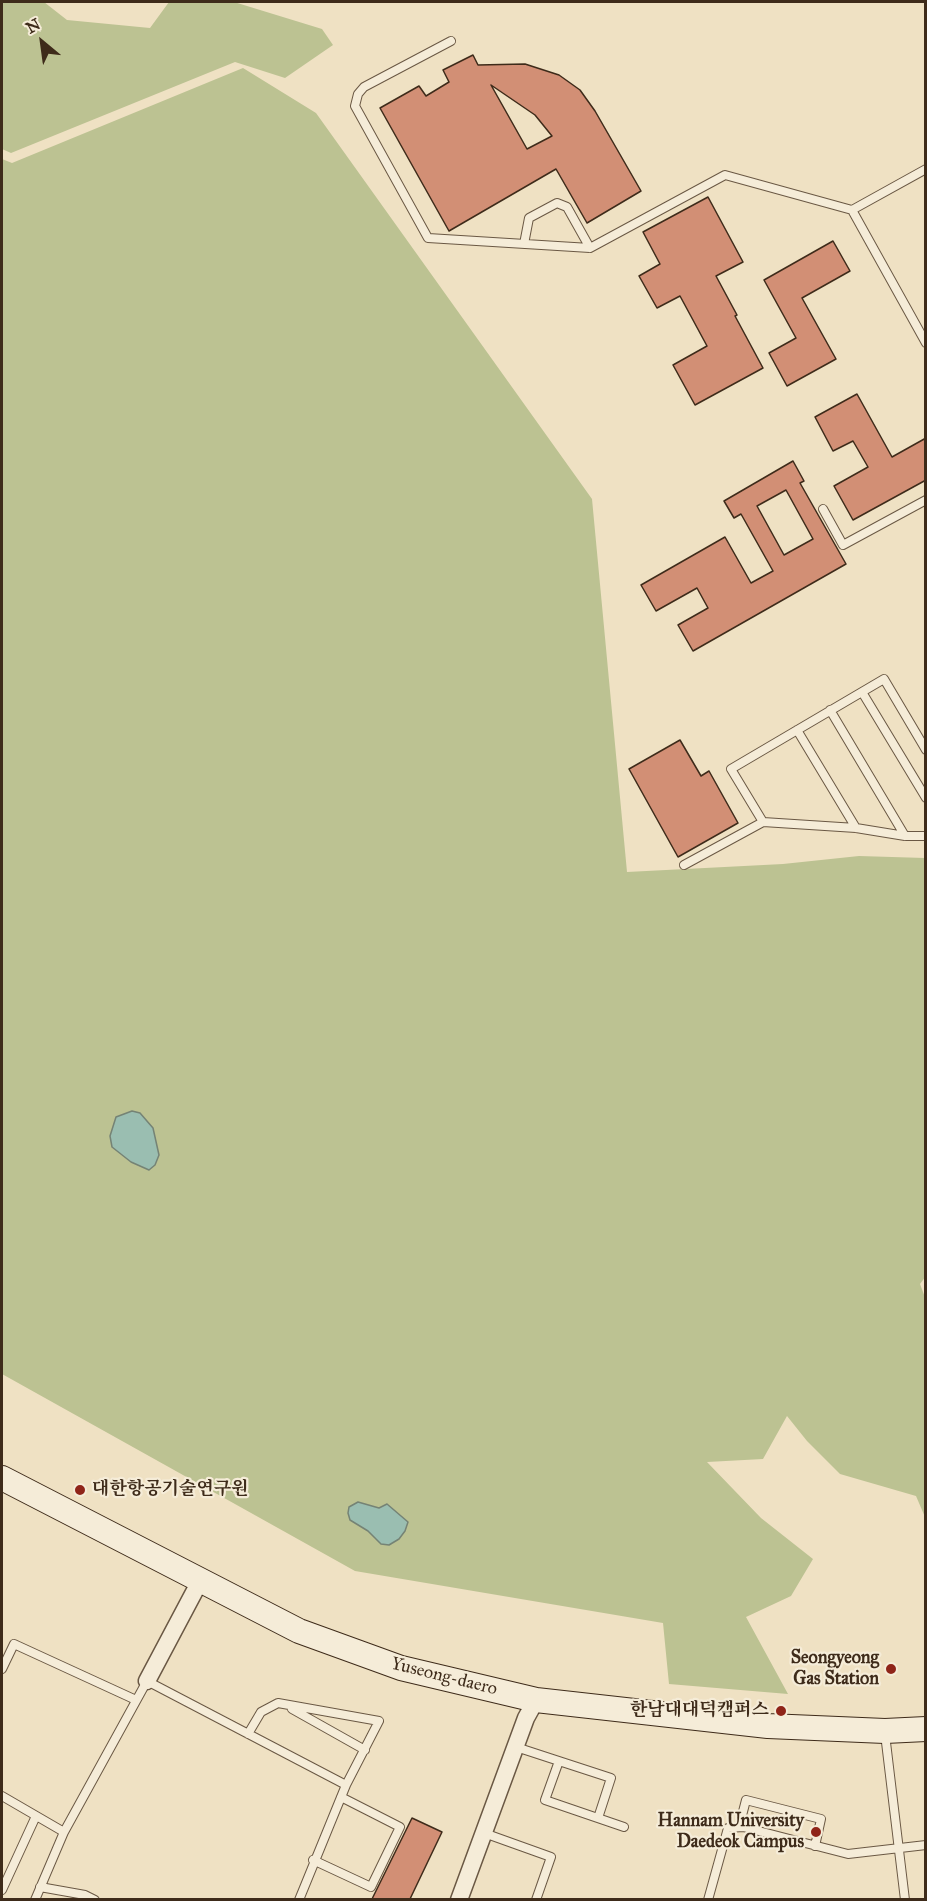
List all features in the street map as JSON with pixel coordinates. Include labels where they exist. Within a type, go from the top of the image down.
[{"type":"main road","name":"Yuseong-daero","points":[[2,1478],[299,1631],[401,1668],[536,1700],[768,1726],[885,1731],[926,1729]]},
{"type":"street","points":[[147,1681],[200,1581]]},
{"type":"street","points":[[459,1899],[526,1718],[536,1700]]},
{"type":"lane","points":[[451,41],[364,87],[358,94],[355,106],[428,238],[590,248],[725,175],[852,210],[926,169]]},
{"type":"lane","points":[[524,244],[529,218],[556,203],[567,207],[590,248]]},
{"type":"lane","points":[[852,210],[925,340]]},
{"type":"lane","points":[[823,509],[843,545],[926,500]]},
{"type":"lane","points":[[763,822],[731,769],[884,679],[926,750]]},
{"type":"lane","points":[[862,692],[926,798]]},
{"type":"lane","points":[[831,711],[905,836]]},
{"type":"lane","points":[[797,730],[856,828]]},
{"type":"lane","points":[[684,865],[763,822],[856,828],[905,836],[926,836]]},
{"type":"lane","points":[[2,1670],[14,1644],[136,1700]]},
{"type":"lane","points":[[34,1899],[64,1832],[147,1681],[346,1785]]},
{"type":"lane","points":[[248,1734],[261,1712],[278,1703],[379,1721],[346,1785],[313,1860],[299,1899]]},
{"type":"lane","points":[[285,1704],[365,1750]]},
{"type":"lane","points":[[885,1731],[907,1899]]},
{"type":"lane","points":[[516,1747],[612,1778],[598,1818]]},
{"type":"lane","points":[[559,1761],[546,1800],[624,1827]]},
{"type":"lane","points":[[2,1796],[64,1832]]},
{"type":"lane","points":[[313,1860],[371,1887],[400,1827],[341,1797]]},
{"type":"lane","points":[[739,1827],[746,1800],[821,1819],[815,1846]]},
{"type":"lane","points":[[2,1890],[36,1816]]},
{"type":"lane","points":[[708,1899],[728,1828],[743,1827],[848,1854],[926,1845]]},
{"type":"lane","points":[[484,1833],[551,1857],[536,1899]]},
{"type":"lane","points":[[40,1887],[95,1899]]},
{"type":"green space","points":[[2,2],[44,2],[67,20],[150,28],[169,2],[234,2],[322,29],[333,45],[285,78],[235,62],[11,153],[2,149]]},
{"type":"green space","points":[[243,68],[316,113],[592,499],[627,872],[783,864],[859,856],[925,858],[926,1276],[920,1284],[926,1300],[925,1517],[916,1496],[840,1474],[807,1441],[787,1416],[763,1459],[707,1462],[761,1518],[813,1559],[791,1596],[746,1617],[788,1694],[669,1684],[663,1623],[355,1571],[2,1374],[2,159],[12,163]]},
{"type":"water","points":[[132,1111],[140,1113],[153,1128],[159,1155],[155,1165],[149,1170],[131,1162],[112,1147],[110,1136],[116,1117]]},
{"type":"water","points":[[358,1502],[379,1508],[387,1504],[408,1522],[399,1539],[389,1545],[381,1544],[368,1531],[350,1520],[349,1507]]},
{"type":"building","points":[[473,55],[478,65],[525,64],[559,75],[580,90],[595,111],[641,191],[587,223],[556,169],[449,231],[380,108],[419,86],[426,96],[449,82],[443,70]],"holes":[[[491,85],[535,115],[552,136],[527,149]]]},
{"type":"building","points":[[708,197],[743,262],[716,276],[763,368],[695,405],[673,365],[707,346],[680,296],[657,308],[639,276],[660,264],[643,232]]},
{"type":"building","points":[[833,241],[850,271],[802,298],[836,359],[787,386],[769,353],[796,338],[764,280]]},
{"type":"building","points":[[857,394],[892,457],[926,438],[926,480],[853,520],[834,486],[868,467],[853,441],[833,451],[815,417]]},
{"type":"building","points":[[793,461],[804,481],[800,483],[846,564],[693,651],[678,625],[708,608],[697,588],[656,611],[641,585],[725,537],[751,583],[773,571],[741,514],[734,518],[724,501]],"holes":[[[786,490],[813,539],[784,555],[757,506]]]},
{"type":"building","points":[[680,740],[701,776],[709,771],[738,823],[678,857],[629,769]]},
{"type":"building","points":[[412,1818],[442,1832],[410,1899],[372,1899]]},
{"type":"place","name":"대한항공기술연구원","points":[[80,1490]]},
{"type":"place","name":"Seongyeong Gas Station","points":[[891,1669]]},
{"type":"place","name":"한남대대덕캠퍼스","points":[[781,1711]]},
{"type":"place","name":"Hannam University Daedeok Campus","points":[[816,1832]]}]
